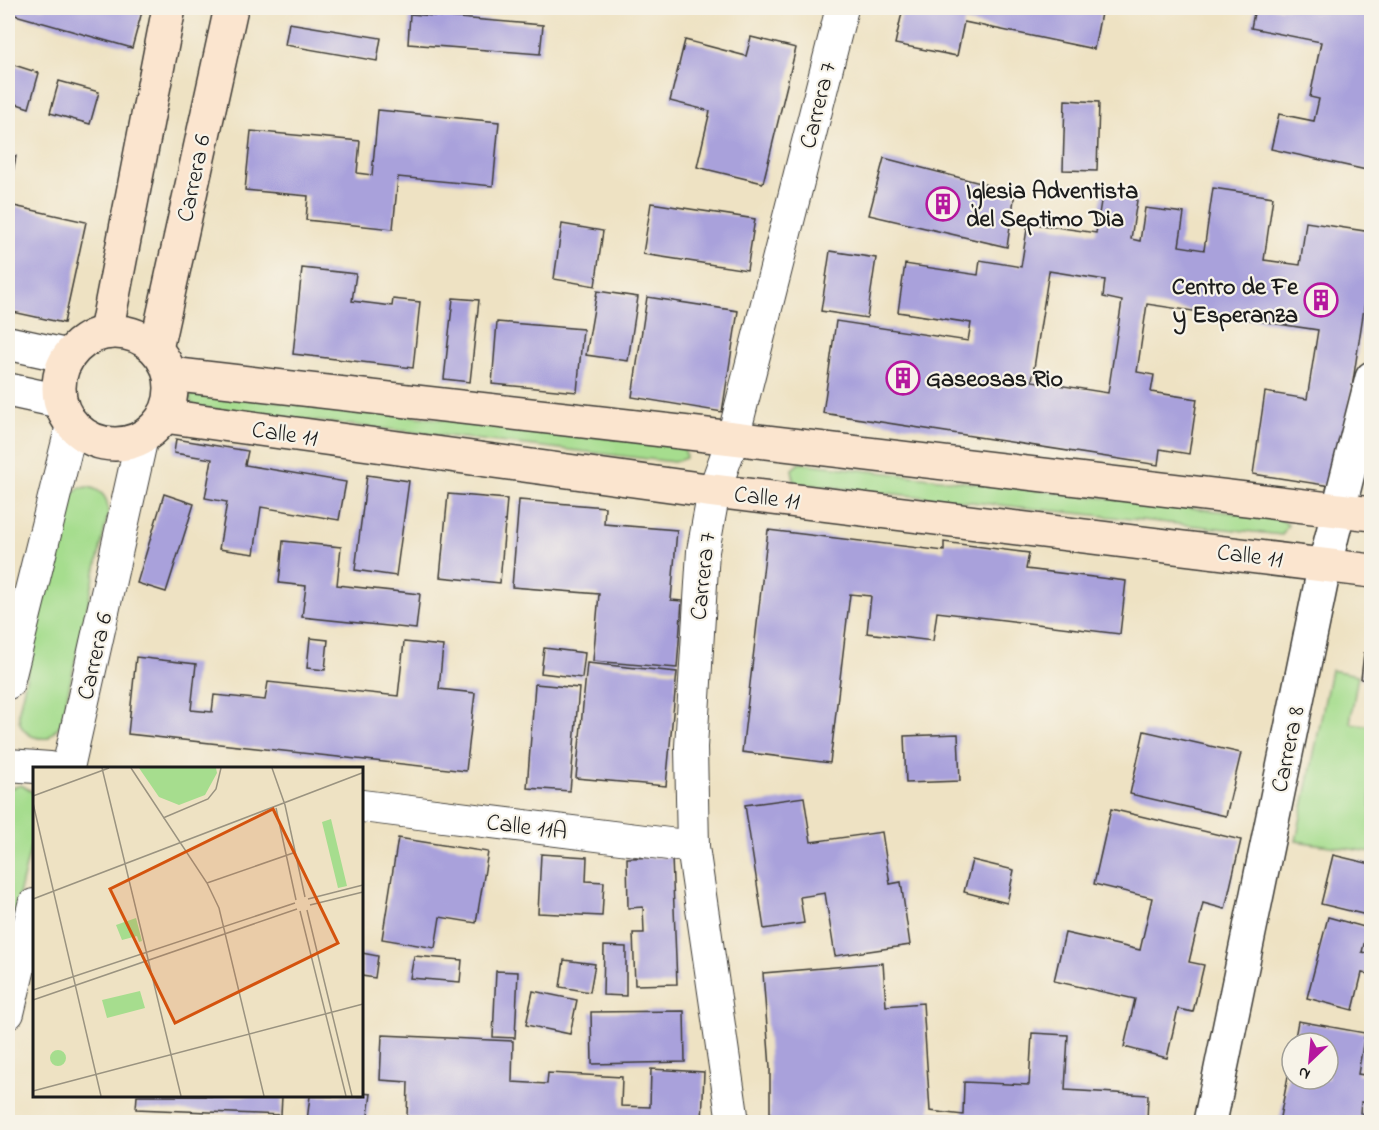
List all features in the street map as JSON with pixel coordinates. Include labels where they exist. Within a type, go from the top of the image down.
[{"type":"main road","points":[[106,332],[169,8]]},
{"type":"main road","name":"Carrera 6","points":[[163,362],[231,8]]},
{"type":"main road","points":[[106,332],[124,332],[141,338],[163,362],[170,403],[153,427],[128,443],[113,445],[84,435],[66,413],[59,378],[68,356],[84,340],[106,332]]},
{"type":"main road","name":"Calle 11","points":[[163,362],[733,438],[1356,512]]},
{"type":"main road","name":"Calle 11","points":[[153,427],[714,490],[1371,571]]},
{"type":"street","name":"Carrera 7","points":[[733,1122],[693,847],[691,747],[703,551],[714,490],[733,438],[842,8]]},
{"type":"street","points":[[8,343],[68,356]]},
{"type":"street","name":"Carrera 8","points":[[1210,1122],[1325,564],[1356,512],[1371,378]]},
{"type":"street","points":[[8,390],[66,413],[8,682]]},
{"type":"street","name":"Carrera 6","points":[[68,767],[153,427]]},
{"type":"street","points":[[8,765],[36,767]]},
{"type":"street","name":"Calle 11A","points":[[363,806],[693,847]]},
{"type":"street","points":[[8,1013],[33,909]]},
{"type":"green space","points":[[195,392],[684,446],[686,458],[674,462],[194,407],[189,398]]},
{"type":"green space","points":[[800,463],[1279,518],[1288,525],[1282,535],[800,484],[794,482],[792,469]]},
{"type":"green space","points":[[89,487],[102,494],[108,505],[108,515],[61,724],[48,738],[35,737],[22,728],[19,710],[66,501],[79,488]]},
{"type":"green space","points":[[1331,670],[1358,675],[1350,723],[1371,726],[1371,852],[1296,841]]},
{"type":"green space","points":[[21,785],[33,792],[33,837],[8,941],[8,789]]},
{"type":"building","points":[[8,8],[143,8],[132,48],[8,13]]},
{"type":"building","points":[[903,8],[1102,8],[1094,49],[964,22],[957,56],[895,44]]},
{"type":"building","points":[[1255,8],[1371,8],[1371,171],[1271,149],[1279,114],[1314,121],[1319,99],[1310,97],[1321,42],[1251,28]]},
{"type":"building","points":[[410,14],[543,25],[540,54],[408,44]]},
{"type":"building","points":[[289,23],[381,38],[377,61],[285,45]]},
{"type":"building","points":[[751,37],[796,48],[763,183],[697,167],[710,111],[670,101],[685,40],[746,56]]},
{"type":"building","points":[[8,63],[39,73],[29,108],[8,101]]},
{"type":"building","points":[[59,81],[99,92],[90,124],[50,113]]},
{"type":"building","points":[[1065,100],[1099,102],[1097,171],[1063,170]]},
{"type":"building","points":[[378,110],[499,122],[493,186],[398,177],[393,229],[306,220],[308,196],[245,190],[251,131],[360,141],[357,173],[372,175]]},
{"type":"building","points":[[8,154],[16,156],[9,193],[8,193]]},
{"type":"building","name":"Iglesia Adventista del Septimo Dia","points":[[884,158],[1015,192],[1007,247],[869,215]]},
{"type":"building","points":[[1213,188],[1273,197],[1264,260],[1300,265],[1306,222],[1371,232],[1371,262],[1337,487],[1253,474],[1265,392],[1307,399],[1318,330],[1147,304],[1137,372],[1154,375],[1151,392],[1197,399],[1189,454],[1160,449],[1158,465],[823,413],[836,321],[968,341],[971,323],[898,312],[905,264],[978,275],[980,260],[1021,267],[1028,223],[1096,233],[1103,189],[1138,194],[1131,239],[1140,241],[1145,208],[1184,213],[1179,246],[1204,250]],"holes":[[[1049,271],[1105,280],[1103,297],[1122,301],[1108,393],[1032,381]]]},
{"type":"building","points":[[651,203],[755,219],[747,270],[643,254]]},
{"type":"building","points":[[14,206],[86,222],[64,323],[8,311],[8,235]]},
{"type":"building","points":[[562,224],[603,231],[595,286],[554,279]]},
{"type":"building","points":[[830,251],[876,258],[867,318],[821,311]]},
{"type":"building","points":[[302,268],[356,274],[352,301],[392,306],[393,299],[420,302],[413,368],[293,354]]},
{"type":"building","points":[[597,291],[638,297],[628,361],[586,355]]},
{"type":"building","points":[[647,297],[738,311],[722,412],[632,397]]},
{"type":"building","points":[[453,298],[479,300],[470,382],[444,379]]},
{"type":"building","points":[[497,322],[583,329],[577,392],[492,384]]},
{"type":"building","points":[[176,439],[248,451],[245,465],[346,482],[339,520],[261,507],[254,554],[219,549],[227,502],[205,498],[212,459],[174,453]]},
{"type":"building","points":[[367,475],[409,481],[396,576],[355,570]]},
{"type":"building","points":[[164,494],[194,504],[166,592],[137,583]]},
{"type":"building","points":[[448,494],[507,499],[500,583],[440,577]]},
{"type":"building","points":[[519,500],[605,507],[604,524],[677,530],[671,600],[682,601],[677,668],[593,661],[599,594],[512,587]]},
{"type":"building","points":[[768,530],[944,551],[944,542],[1029,553],[1026,569],[1126,581],[1120,634],[937,612],[933,641],[867,633],[871,596],[850,594],[830,763],[742,752]]},
{"type":"building","points":[[283,541],[341,547],[337,585],[420,594],[416,629],[302,617],[306,586],[279,583]]},
{"type":"building","points":[[310,638],[328,640],[325,670],[307,668]]},
{"type":"building","points":[[404,642],[443,646],[439,689],[475,693],[466,771],[128,734],[136,657],[196,664],[191,710],[212,712],[214,695],[265,700],[268,682],[398,696]]},
{"type":"building","points":[[544,648],[585,653],[582,678],[541,673]]},
{"type":"building","points":[[1364,653],[1371,654],[1371,680],[1361,679]]},
{"type":"building","points":[[587,663],[677,672],[666,786],[576,778]]},
{"type":"building","points":[[535,684],[579,688],[570,791],[527,788]]},
{"type":"building","points":[[1144,731],[1241,753],[1226,816],[1130,794]]},
{"type":"building","points":[[958,734],[960,781],[906,783],[904,736]]},
{"type":"building","points":[[804,797],[811,842],[882,832],[890,884],[901,882],[910,945],[835,956],[825,893],[800,897],[804,923],[764,929],[745,805]]},
{"type":"building","points":[[1111,809],[1241,840],[1225,909],[1203,903],[1189,962],[1204,965],[1193,1012],[1178,1009],[1167,1058],[1124,1047],[1135,999],[1054,981],[1065,933],[1140,950],[1152,898],[1094,884]]},
{"type":"building","points":[[398,838],[488,852],[476,923],[440,917],[435,948],[382,939]]},
{"type":"building","points":[[541,854],[587,857],[586,881],[604,882],[602,916],[538,913]]},
{"type":"building","points":[[1333,855],[1371,864],[1371,916],[1321,904]]},
{"type":"building","points":[[672,857],[677,984],[635,985],[633,933],[644,933],[643,907],[628,908],[627,858]]},
{"type":"building","points":[[972,860],[1014,870],[1007,903],[964,892]]},
{"type":"building","points":[[1328,917],[1368,928],[1362,952],[1371,954],[1371,975],[1362,973],[1353,1010],[1307,998]]},
{"type":"building","points":[[604,946],[626,947],[626,996],[603,995]]},
{"type":"building","points":[[363,953],[378,956],[375,978],[363,976]]},
{"type":"building","points":[[414,956],[462,960],[460,982],[410,978]]},
{"type":"building","points":[[564,960],[595,964],[590,992],[560,987]]},
{"type":"building","points":[[883,963],[886,1006],[923,1003],[930,1111],[963,1115],[964,1082],[1029,1085],[1032,1033],[1068,1035],[1065,1090],[1148,1095],[1147,1122],[770,1122],[770,1068],[763,973]]},
{"type":"building","points":[[496,971],[518,972],[515,1038],[493,1037]]},
{"type":"building","points":[[533,991],[577,1000],[570,1034],[526,1025]]},
{"type":"building","points":[[684,1011],[685,1062],[592,1064],[591,1012]]},
{"type":"building","points":[[1298,1021],[1365,1033],[1358,1074],[1371,1076],[1371,1104],[1361,1102],[1360,1113],[1371,1115],[1371,1122],[1279,1122],[1285,1091],[1340,1091],[1340,1031],[1296,1031]]},
{"type":"building","points":[[382,1035],[513,1041],[512,1082],[547,1084],[548,1073],[622,1077],[621,1106],[650,1107],[651,1069],[704,1072],[702,1122],[493,1122],[407,1118],[408,1082],[380,1080]]},
{"type":"building","points":[[363,1093],[371,1094],[367,1122],[307,1121],[310,1097],[363,1097]]},
{"type":"building","points":[[137,1097],[282,1097],[281,1115],[136,1109]]},
{"type":"place","name":"Iglesia Adventista del Septimo Dia","points":[[943,204]]},
{"type":"place","name":"Centro de Fe y Esperanza","points":[[1321,300]]},
{"type":"place","name":"Gaseosas Rio","points":[[903,378]]}]
